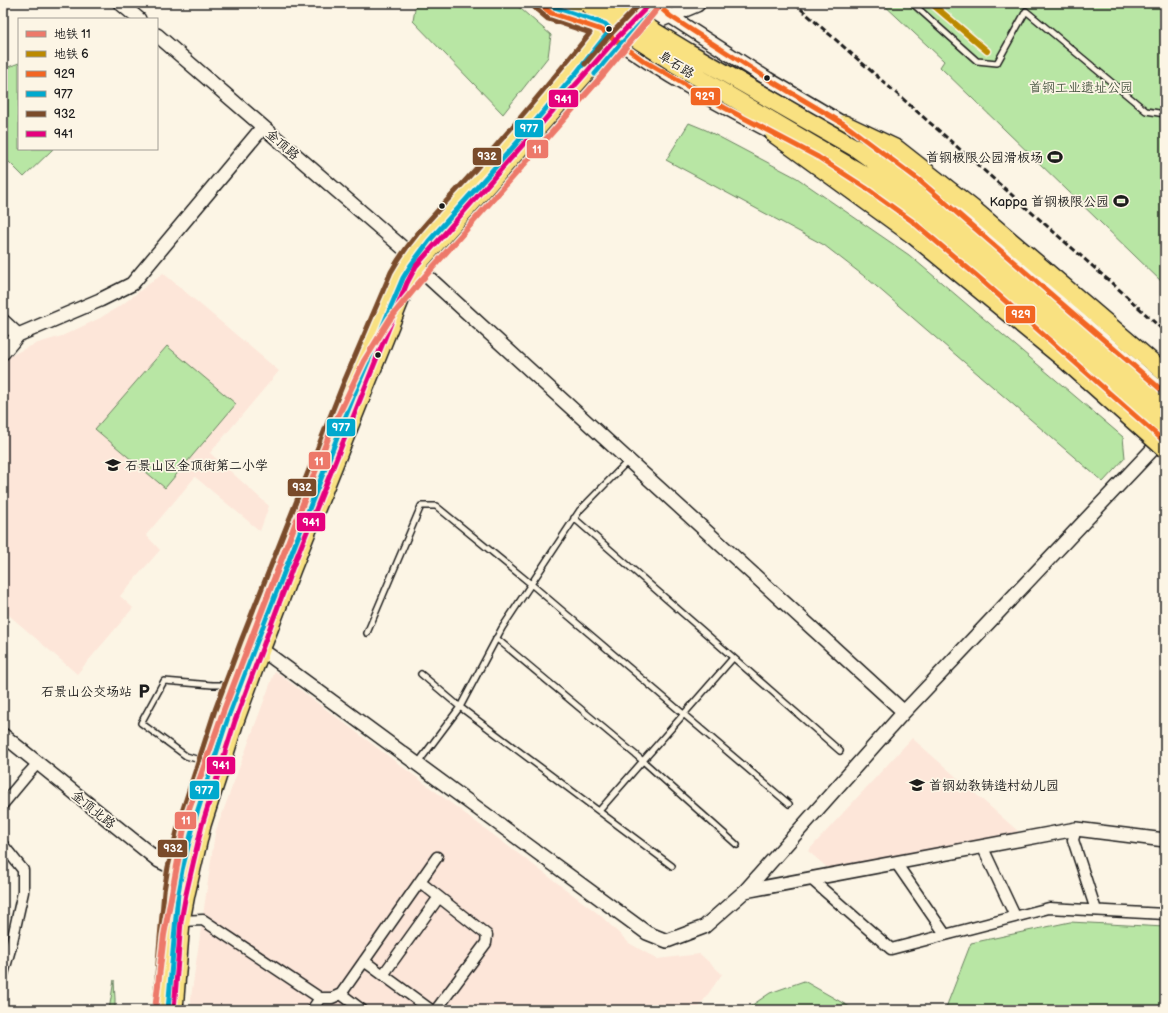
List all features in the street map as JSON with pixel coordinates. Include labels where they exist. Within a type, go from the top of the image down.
[{"type":"highway","name":"阜石路","points":[[587,3],[635,38],[679,66],[876,182],[912,207],[1164,440]]},
{"type":"highway","name":"阜石路","points":[[613,3],[637,21],[688,52],[857,149],[907,185],[1165,408]]},
{"type":"highway","points":[[174,1010],[188,816],[235,721],[298,554],[403,292],[413,260],[550,93],[608,35]]},
{"type":"highway","points":[[844,124],[897,149],[972,208],[1165,373]]},
{"type":"highway","points":[[774,134],[913,235],[1164,440]]},
{"type":"highway","points":[[213,764],[222,712],[232,684],[350,387],[397,275],[403,263],[413,260]]},
{"type":"highway","points":[[161,1010],[171,900],[183,872]]},
{"type":"main road","points":[[563,3],[608,35]]},
{"type":"main road","points":[[579,3],[594,14],[608,35]]},
{"type":"main road","points":[[608,35],[621,3]]},
{"type":"main road","points":[[608,35],[651,3]]},
{"type":"street","points":[[120,3],[138,18]]},
{"type":"street","points":[[261,650],[647,933],[667,941],[704,927],[745,891],[904,712],[1151,451],[1164,440],[912,221],[866,188],[818,157],[681,83],[644,61],[608,35],[551,13],[539,3]]},
{"type":"street","points":[[655,3],[670,16],[768,79],[844,124],[919,180],[1165,393]]},
{"type":"street","points":[[608,35],[670,16],[699,3]]},
{"type":"street","name":"金顶路","points":[[158,36],[413,260],[904,712]]},
{"type":"street","points":[[3,353],[18,335],[100,300],[132,284],[263,127]]},
{"type":"street","points":[[3,322],[18,335]]},
{"type":"street","name":"金顶北路","points":[[3,735],[159,861],[183,872]]},
{"type":"street","points":[[3,804],[38,763]]},
{"type":"street","points":[[745,891],[1076,829],[1165,840]]},
{"type":"street","points":[[1076,829],[1074,840],[1096,910]]},
{"type":"street","points":[[3,845],[23,870],[23,892],[3,974]]},
{"type":"street","points":[[982,846],[1015,916]]},
{"type":"street","points":[[181,922],[203,920],[320,998],[332,998],[341,994],[437,857]]},
{"type":"street","points":[[896,862],[945,934]]},
{"type":"street","points":[[811,879],[891,948],[1048,908],[1165,914]]},
{"type":"street","points":[[420,882],[487,935],[486,943],[436,1010]]},
{"type":"street","points":[[383,975],[439,897]]},
{"type":"street","points":[[364,961],[431,1010]]},
{"type":"street","points":[[341,994],[362,1010]]},
{"type":"street","points":[[319,1010],[314,1007],[320,998]]},
{"type":"lane","points":[[912,3],[977,61],[997,63],[1026,11],[1146,112],[1165,114]]},
{"type":"lane","points":[[417,764],[460,707],[502,628],[574,518],[629,460]]},
{"type":"lane","points":[[367,633],[421,506],[436,506],[531,584],[789,804]]},
{"type":"lane","points":[[574,518],[840,751]]},
{"type":"lane","points":[[496,638],[643,761],[737,845]]},
{"type":"lane","points":[[599,811],[733,658]]},
{"type":"lane","points":[[421,674],[460,707],[672,866]]},
{"type":"lane","points":[[213,764],[186,756],[141,723],[164,680],[212,685],[232,684]]},
{"type":"shaded area","name":"石景山区金顶街第二小学","points":[[163,273],[279,371],[210,453],[269,506],[260,531],[195,477],[146,535],[160,550],[120,596],[133,608],[77,674],[3,610],[3,363],[10,356],[26,348],[62,336],[100,318],[123,304]]},
{"type":"shaded area","points":[[275,671],[600,915],[629,943],[657,959],[700,954],[722,974],[697,1010],[191,1010],[191,997],[215,833]]},
{"type":"shaded area","name":"首钢幼教铸造村幼儿园","points":[[912,738],[1019,832],[829,869],[808,851]]},
{"type":"green space","points":[[416,3],[514,3],[551,35],[548,57],[503,114],[413,21]]},
{"type":"green space","name":"首钢工业遗址公园","points":[[882,3],[1165,3],[1165,285],[940,67],[944,61]]},
{"type":"green space","points":[[18,63],[18,150],[52,150],[24,177],[3,156],[3,69]]},
{"type":"green space","points":[[689,123],[706,130],[797,178],[909,255],[1123,437],[1125,458],[1103,482],[869,280],[824,245],[666,160]]},
{"type":"green space","points":[[167,346],[236,404],[165,488],[95,429]]},
{"type":"green space","points":[[1070,922],[1165,927],[1165,1010],[945,1010],[971,943]]},
{"type":"green space","points":[[114,980],[115,1010],[109,1010]]},
{"type":"green space","points":[[804,981],[855,1010],[745,1010],[770,993]]},
{"type":"railway","points":[[794,3],[1123,293],[1165,332]]},
{"type":"metro line","name":"11","points":[[155,1010],[164,935],[186,818],[222,715],[330,433],[364,361],[390,319],[419,283],[601,77],[662,3]]},
{"type":"metro line","name":"6","points":[[931,3],[987,51]]},
{"type":"transit line","name":"929","points":[[539,3],[551,13],[602,30],[644,61],[725,108],[818,157],[866,188],[912,221],[977,276],[1165,442]]},
{"type":"transit line","name":"977","points":[[168,1010],[178,893],[182,870],[195,819],[229,714],[255,646],[356,390],[403,278],[429,241],[515,145],[608,33],[609,28],[605,24],[554,7],[550,3]]},
{"type":"transit line","name":"932","points":[[585,64],[641,3]]},
{"type":"transit line","name":"941","points":[[174,1010],[181,921],[186,894],[202,825],[235,721],[292,569],[407,283],[416,266],[615,40],[651,3]]},
{"type":"transit line","name":"929","points":[[655,3],[670,16],[693,31],[768,79],[844,124],[919,180],[1165,393]]},
{"type":"transit line","name":"932","points":[[154,1009],[164,891],[168,867],[181,815],[215,710],[241,641],[343,384],[391,272],[399,258],[419,232],[504,137],[590,33],[548,19],[535,8]]},
{"type":"transit line","name":"977","points":[[595,74],[620,45],[656,8]]},
{"type":"place","name":"首钢极限公园滑板场","points":[[1055,157]]},
{"type":"place","name":"Kappa 首钢极限公园","points":[[1121,201]]},
{"type":"place","name":"石景山区金顶街第二小学","points":[[113,465]]},
{"type":"place","name":"石景山公交场站","points":[[144,691]]},
{"type":"place","name":"首钢幼教铸造村幼儿园","points":[[917,785]]}]
